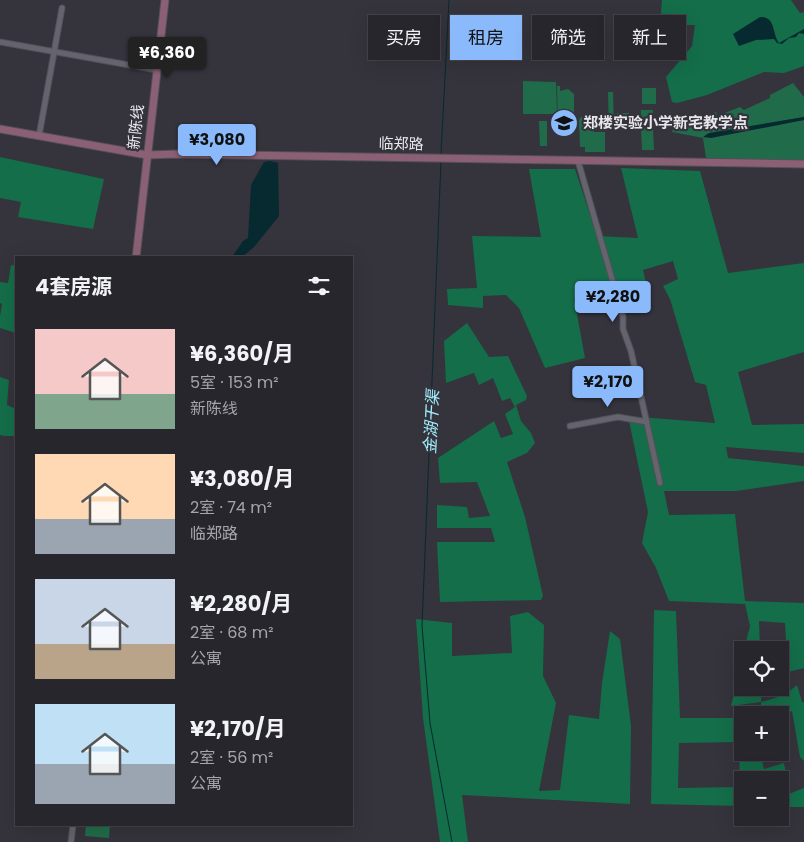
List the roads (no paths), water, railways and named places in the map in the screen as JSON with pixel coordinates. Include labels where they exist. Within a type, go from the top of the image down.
[{"type":"main road","name":"新陈线","points":[[136,256],[165,0]]},
{"type":"main road","name":"临郑路","points":[[0,129],[147,155],[804,164]]},
{"type":"street","points":[[39,136],[62,8]]},
{"type":"street","points":[[0,42],[157,70]]},
{"type":"street","points":[[578,161],[613,289],[623,317],[623,329],[631,351],[660,483]]},
{"type":"street","points":[[570,426],[618,417],[647,422]]},
{"type":"street","points":[[71,842],[73,826]]},
{"type":"water","points":[[760,17],[769,19],[779,43],[804,29],[804,34],[799,33],[796,37],[789,38],[782,44],[777,43],[774,39],[756,40],[739,46],[733,34]]},
{"type":"water","points":[[804,117],[804,120],[711,138],[703,137],[709,133]]},
{"type":"water","points":[[264,162],[278,163],[279,216],[254,247],[243,256],[233,256],[243,241],[248,238],[251,185]]},
{"type":"waterway","name":"金湖干渠","points":[[441,154],[449,0]]},
{"type":"waterway","name":"金湖干渠","points":[[441,161],[422,626],[430,723],[452,842]]},
{"type":"place","name":"郑楼实验小学新宅教学点","points":[[564,123]]}]
